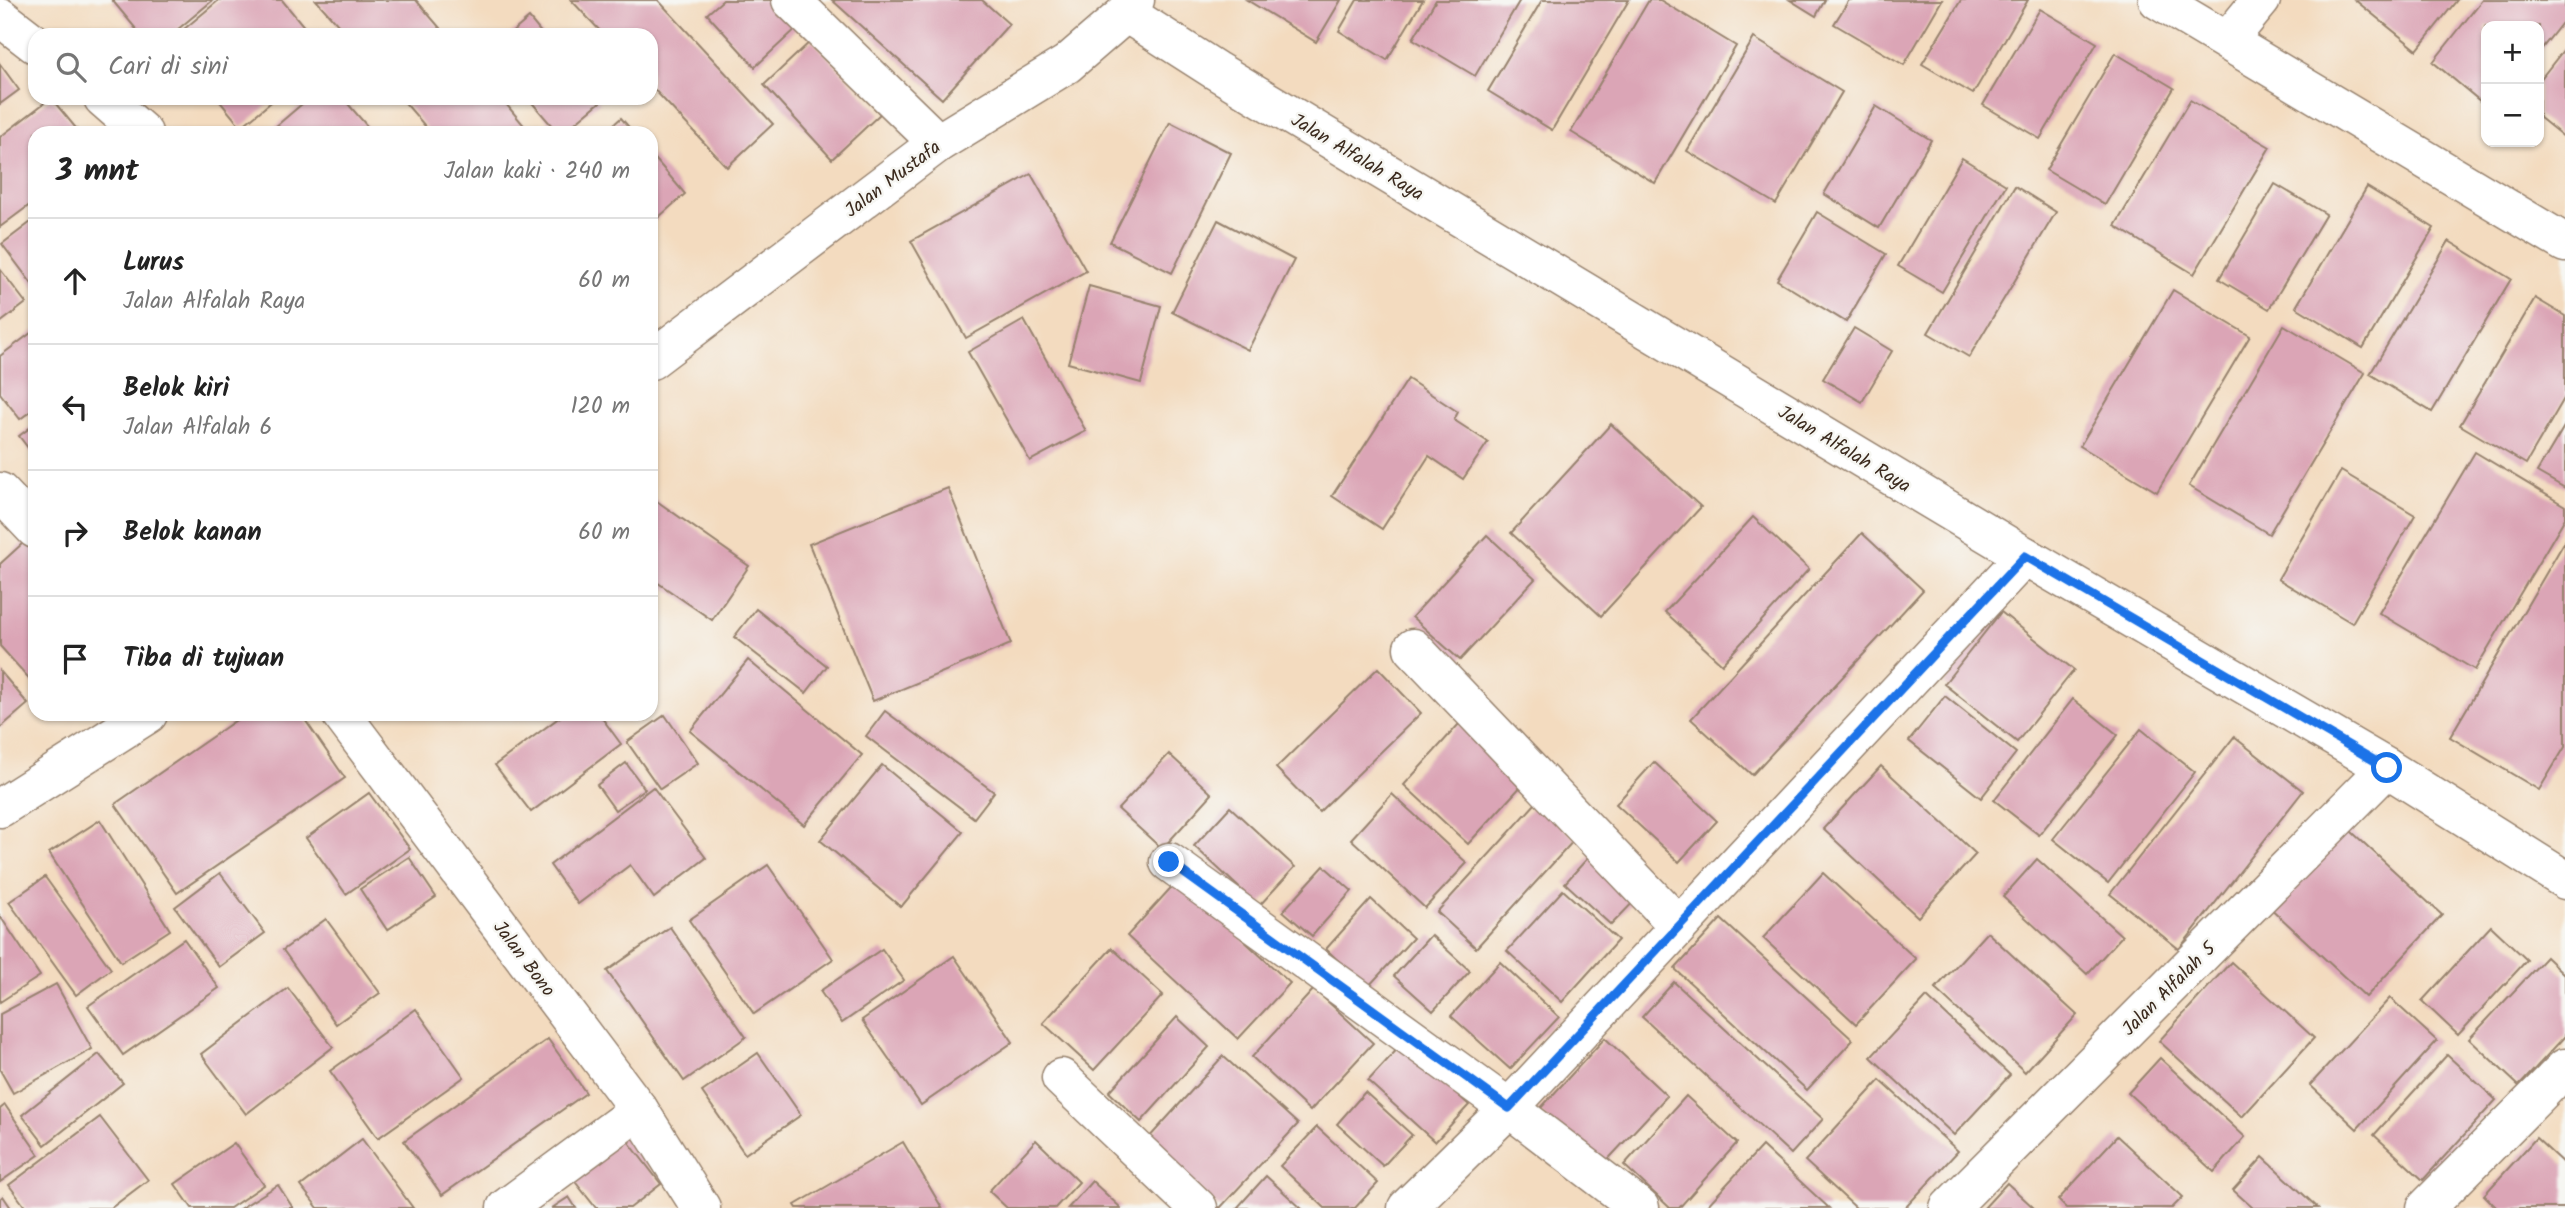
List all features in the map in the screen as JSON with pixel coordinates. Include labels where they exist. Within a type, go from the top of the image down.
[{"type":"street","points":[[791,0],[938,143]]},
{"type":"street","points":[[2158,0],[2565,243]]},
{"type":"street","points":[[2228,40],[2261,0]]},
{"type":"street","name":"Jalan Mustafa","points":[[658,355],[938,143],[1067,64],[1130,6]]},
{"type":"street","name":"Jalan Alfalah Raya","points":[[1130,6],[1227,77],[2025,556],[2387,768],[2565,880]]},
{"type":"street","points":[[0,17],[28,39]]},
{"type":"street","points":[[111,105],[135,126]]},
{"type":"street","points":[[0,492],[28,522]]},
{"type":"street","points":[[1407,1208],[1509,1108],[2025,556]]},
{"type":"street","points":[[1413,648],[1678,925]]},
{"type":"street","points":[[0,808],[137,721]]},
{"type":"street","name":"Jalan Bono","points":[[346,721],[639,1110],[701,1208]]},
{"type":"street","name":"Jalan Alfalah 5","points":[[1949,1208],[2387,768]]},
{"type":"street","points":[[1169,862],[1509,1108],[1640,1208]]},
{"type":"street","points":[[2426,1208],[2565,1068]]},
{"type":"street","points":[[1061,1078],[1198,1208]]},
{"type":"street","points":[[506,1208],[639,1110]]},
{"type":"building","points":[[112,0],[213,0],[179,28],[135,28]]},
{"type":"building","points":[[219,0],[282,0],[305,28],[185,28]]},
{"type":"building","points":[[316,0],[416,0],[440,28],[341,28]]},
{"type":"building","points":[[571,0],[658,0],[773,124],[727,167],[658,93],[658,28],[597,28]]},
{"type":"building","points":[[723,0],[775,0],[799,26],[755,67],[707,14]]},
{"type":"building","points":[[832,0],[982,0],[1009,24],[942,99]]},
{"type":"building","points":[[1247,0],[1341,0],[1316,42]]},
{"type":"building","points":[[1357,0],[1423,0],[1387,60],[1339,31]]},
{"type":"building","points":[[1436,0],[1520,0],[1475,76],[1413,39]]},
{"type":"building","points":[[1542,0],[1629,0],[1552,130],[1488,91]]},
{"type":"building","points":[[1649,0],[1660,0],[1736,46],[1655,183],[1571,132]]},
{"type":"building","points":[[1790,0],[1825,0],[1816,16]]},
{"type":"building","points":[[1849,0],[1942,0],[1904,65],[1834,24]]},
{"type":"building","points":[[1961,0],[2028,0],[1973,94],[1922,64]]},
{"type":"building","points":[[2355,0],[2457,0],[2417,50]]},
{"type":"building","points":[[2482,0],[2565,0],[2565,19],[2544,46],[2544,21],[2481,21],[2481,102],[2433,62]]},
{"type":"building","points":[[2040,9],[2097,43],[2040,139],[1983,105]]},
{"type":"building","points":[[529,18],[537,28],[517,28]]},
{"type":"building","points":[[1754,38],[1842,92],[1776,204],[1687,151]]},
{"type":"building","points":[[812,40],[880,114],[832,159],[764,85]]},
{"type":"building","points":[[2565,48],[2565,138],[2544,121],[2544,75]]},
{"type":"building","points":[[2115,53],[2174,88],[2105,205],[2046,170]]},
{"type":"building","points":[[0,64],[19,90],[0,104]]},
{"type":"building","points":[[2190,100],[2270,147],[2194,274],[2115,226]]},
{"type":"building","points":[[42,105],[57,105],[74,126],[28,126],[28,206],[0,227],[0,137]]},
{"type":"building","points":[[223,105],[268,105],[242,126]]},
{"type":"building","points":[[301,105],[349,105],[367,126],[276,126]]},
{"type":"building","points":[[407,105],[507,105],[524,126],[425,126]]},
{"type":"building","points":[[534,105],[596,105],[571,126],[552,126]]},
{"type":"building","points":[[1876,106],[1931,140],[1879,228],[1824,194]]},
{"type":"building","points":[[621,118],[628,126],[612,126]]},
{"type":"building","points":[[1170,122],[1231,153],[1172,273],[1110,242]]},
{"type":"building","points":[[1962,158],[2006,185],[1942,292],[1898,266]]},
{"type":"building","points":[[658,162],[685,194],[658,218]]},
{"type":"building","points":[[1031,174],[1086,271],[966,338],[911,241]]},
{"type":"building","points":[[2275,184],[2326,214],[2269,309],[2219,279]]},
{"type":"building","points":[[2015,186],[2056,212],[1969,357],[1928,333]]},
{"type":"building","points":[[2367,187],[2434,228],[2363,348],[2296,307]]},
{"type":"building","points":[[1817,212],[1886,254],[1846,322],[1777,280]]},
{"type":"building","points":[[1218,220],[1294,260],[1248,350],[1172,312]]},
{"type":"building","points":[[28,224],[28,279],[2,244]]},
{"type":"building","points":[[2449,241],[2511,279],[2432,412],[2370,374]]},
{"type":"building","points":[[0,269],[26,303],[0,323]]},
{"type":"building","points":[[1089,286],[1161,306],[1141,383],[1068,363]]},
{"type":"building","points":[[2173,290],[2250,336],[2157,492],[2080,446]]},
{"type":"building","points":[[2535,298],[2565,316],[2565,397],[2526,464],[2460,425]]},
{"type":"building","points":[[1024,320],[1086,431],[1030,461],[968,352]]},
{"type":"building","points":[[2284,325],[2365,373],[2269,534],[2189,486]]},
{"type":"building","points":[[1854,328],[1892,351],[1862,402],[1823,379]]},
{"type":"building","points":[[28,335],[28,413],[20,419],[0,393],[0,356]]},
{"type":"building","points":[[1408,379],[1458,412],[1454,420],[1488,442],[1463,479],[1429,456],[1382,529],[1332,496]]},
{"type":"building","points":[[1611,424],[1701,507],[1601,616],[1511,533]]},
{"type":"building","points":[[2565,425],[2565,488],[2537,472]]},
{"type":"building","points":[[28,429],[28,448],[19,436]]},
{"type":"building","points":[[2475,452],[2565,506],[2565,518],[2475,670],[2379,613]]},
{"type":"building","points":[[2341,471],[2415,515],[2352,623],[2278,579]]},
{"type":"building","points":[[948,488],[1011,644],[873,701],[809,544]]},
{"type":"building","points":[[658,502],[749,566],[712,620],[658,583]]},
{"type":"building","points":[[1753,517],[1809,569],[1722,664],[1665,612]]},
{"type":"building","points":[[1862,533],[1923,590],[1752,775],[1691,719]]},
{"type":"building","points":[[1487,535],[1535,579],[1460,660],[1412,617]]},
{"type":"building","points":[[28,538],[28,677],[0,646],[0,564]]},
{"type":"building","points":[[2565,541],[2565,747],[2539,790],[2450,737]]},
{"type":"building","points":[[756,609],[827,666],[806,693],[734,637]]},
{"type":"building","points":[[2001,612],[2074,670],[2017,742],[1944,684]]},
{"type":"building","points":[[748,660],[862,755],[804,825],[690,731]]},
{"type":"building","points":[[1378,668],[1421,713],[1319,812],[1276,768]]},
{"type":"building","points":[[0,671],[28,704],[0,728]]},
{"type":"building","points":[[1945,696],[2016,753],[1981,798],[1909,741]]},
{"type":"building","points":[[2073,699],[2118,735],[2039,835],[1994,800]]},
{"type":"building","points":[[885,711],[994,792],[974,818],[866,736]]},
{"type":"building","points":[[665,715],[698,763],[660,789],[627,742]]},
{"type":"building","points":[[235,721],[306,721],[345,778],[177,893],[115,804]]},
{"type":"building","points":[[555,721],[604,721],[621,744],[531,812],[495,765]]},
{"type":"building","points":[[1459,724],[1524,783],[1468,844],[1404,785]]},
{"type":"building","points":[[2141,729],[2195,772],[2108,883],[2053,839]]},
{"type":"building","points":[[2234,737],[2303,791],[2179,949],[2110,894]]},
{"type":"building","points":[[1169,754],[1212,794],[1162,849],[1118,809]]},
{"type":"building","points":[[1654,762],[1717,821],[1679,862],[1616,804]]},
{"type":"building","points":[[626,763],[645,789],[615,810],[597,785]]},
{"type":"building","points":[[882,765],[963,832],[901,907],[820,840]]},
{"type":"building","points":[[1881,766],[1976,854],[1918,917],[1823,829]]},
{"type":"building","points":[[653,787],[706,858],[654,898],[630,865],[578,904],[550,865]]},
{"type":"building","points":[[369,793],[410,849],[346,894],[306,838]]},
{"type":"building","points":[[1392,794],[1467,863],[1425,908],[1351,839]]},
{"type":"building","points":[[1536,803],[1575,839],[1476,948],[1437,912]]},
{"type":"building","points":[[1230,807],[1295,867],[1259,906],[1194,846]]},
{"type":"building","points":[[100,820],[170,930],[121,962],[49,853]]},
{"type":"building","points":[[2340,821],[2442,915],[2366,997],[2265,903]]},
{"type":"building","points":[[1597,848],[1644,891],[1611,925],[1565,883]]},
{"type":"building","points":[[409,857],[436,897],[387,930],[360,889]]},
{"type":"building","points":[[2037,859],[2122,936],[2087,974],[2003,897]]},
{"type":"building","points":[[768,865],[833,959],[754,1014],[689,920]]},
{"type":"building","points":[[1324,866],[1352,891],[1312,936],[1283,911]]},
{"type":"building","points":[[220,873],[265,933],[219,967],[175,907]]},
{"type":"building","points":[[1823,873],[1916,959],[1856,1024],[1763,938]]},
{"type":"building","points":[[45,877],[111,969],[76,995],[9,902]]},
{"type":"building","points":[[1178,880],[1290,983],[1238,1039],[1127,936]]},
{"type":"building","points":[[1563,890],[1618,940],[1562,1002],[1507,951]]},
{"type":"building","points":[[1371,899],[1413,938],[1367,988],[1326,949]]},
{"type":"building","points":[[0,916],[40,976],[0,1002]]},
{"type":"building","points":[[326,919],[380,993],[336,1024],[283,950]]},
{"type":"building","points":[[1721,919],[1853,1040],[1807,1090],[1675,969]]},
{"type":"building","points":[[2491,926],[2527,960],[2458,1035],[2422,1001]]},
{"type":"building","points":[[670,927],[746,1037],[684,1081],[607,971]]},
{"type":"building","points":[[1987,932],[2077,1015],[2025,1072],[1935,989]]},
{"type":"building","points":[[1431,935],[1470,971],[1433,1011],[1394,976]]},
{"type":"building","points":[[184,939],[219,988],[123,1055],[88,1006]]},
{"type":"building","points":[[1112,948],[1163,995],[1094,1070],[1043,1023]]},
{"type":"building","points":[[882,949],[904,980],[842,1023],[820,991]]},
{"type":"building","points":[[954,956],[1013,1042],[921,1105],[862,1020]]},
{"type":"building","points":[[2546,957],[2565,975],[2565,1036],[2519,1086],[2469,1039]]},
{"type":"building","points":[[1500,962],[1559,1017],[1510,1069],[1451,1016]]},
{"type":"building","points":[[2231,962],[2314,1038],[2242,1117],[2159,1041]]},
{"type":"building","points":[[1674,982],[1823,1119],[1791,1154],[1642,1017]]},
{"type":"building","points":[[56,984],[92,1049],[13,1093],[0,1070],[0,1014]]},
{"type":"building","points":[[288,988],[333,1047],[246,1114],[201,1054]]},
{"type":"building","points":[[1314,989],[1373,1043],[1310,1111],[1252,1057]]},
{"type":"building","points":[[1927,997],[2010,1075],[1954,1135],[1871,1057]]},
{"type":"building","points":[[2390,998],[2437,1041],[2357,1129],[2310,1085]]},
{"type":"building","points":[[416,1009],[464,1077],[378,1138],[330,1071]]},
{"type":"building","points":[[1177,1017],[1209,1047],[1141,1122],[1109,1092]]},
{"type":"building","points":[[1605,1038],[1667,1096],[1600,1168],[1538,1111]]},
{"type":"building","points":[[548,1039],[586,1093],[442,1195],[404,1141]]},
{"type":"building","points":[[1402,1044],[1469,1105],[1435,1142],[1368,1081]]},
{"type":"building","points":[[758,1053],[801,1115],[745,1154],[702,1092]]},
{"type":"building","points":[[99,1054],[123,1083],[45,1145],[22,1115]]},
{"type":"building","points":[[2447,1055],[2496,1100],[2423,1180],[2374,1135]]},
{"type":"building","points":[[1223,1056],[1298,1124],[1220,1208],[1147,1140]]},
{"type":"building","points":[[2160,1058],[2245,1137],[2214,1172],[2128,1093]]},
{"type":"building","points":[[1880,1080],[1958,1151],[1905,1208],[1856,1208],[1805,1161]]},
{"type":"building","points":[[1365,1092],[1412,1135],[1383,1166],[1337,1124]]},
{"type":"building","points":[[1686,1096],[1737,1143],[1679,1208],[1670,1208],[1624,1165]]},
{"type":"building","points":[[5,1105],[39,1155],[0,1182],[0,1109]]},
{"type":"building","points":[[100,1117],[148,1180],[111,1208],[26,1208],[9,1185]]},
{"type":"building","points":[[1317,1127],[1378,1183],[1355,1208],[1325,1208],[1280,1166]]},
{"type":"building","points":[[618,1128],[661,1184],[630,1208],[596,1208],[565,1169]]},
{"type":"building","points":[[2117,1136],[2183,1197],[2172,1208],[2066,1208],[2058,1200]]},
{"type":"building","points":[[2536,1138],[2565,1165],[2565,1208],[2497,1208],[2484,1195]]},
{"type":"building","points":[[362,1139],[413,1208],[318,1208],[301,1186]]},
{"type":"building","points":[[1036,1140],[1079,1182],[1055,1208],[1007,1208],[989,1191]]},
{"type":"building","points":[[903,1142],[942,1208],[797,1208],[795,1205]]},
{"type":"building","points":[[234,1143],[264,1185],[230,1208],[192,1208],[175,1184]]},
{"type":"building","points":[[1762,1146],[1829,1208],[1705,1208]]},
{"type":"building","points":[[2263,1157],[2318,1208],[2253,1208],[2233,1190]]},
{"type":"building","points":[[1266,1176],[1301,1208],[1237,1208]]},
{"type":"building","points":[[1092,1181],[1121,1208],[1068,1208]]},
{"type":"building","points":[[2007,1183],[2034,1208],[1984,1208]]},
{"type":"building","points":[[278,1185],[293,1208],[241,1208]]},
{"type":"building","points":[[3,1196],[11,1208],[0,1208],[0,1199]]},
{"type":"building","points":[[569,1197],[576,1208],[552,1208]]},
{"type":"route","points":[[1169,862],[1509,1108],[2025,556],[2387,768]]}]
